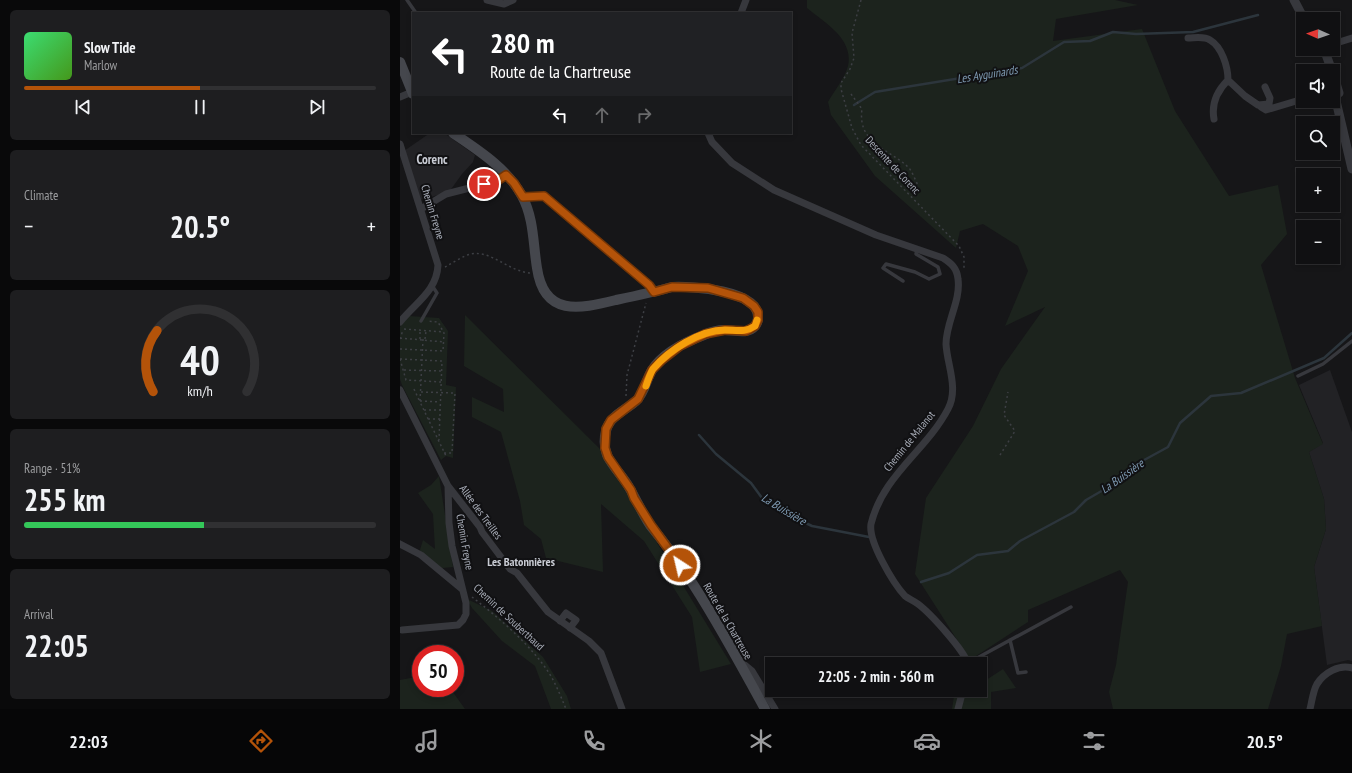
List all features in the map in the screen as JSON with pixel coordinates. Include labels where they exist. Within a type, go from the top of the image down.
[{"type":"main road","points":[[400,62],[412,87]]},
{"type":"main road","name":"Route de la Chartreuse","points":[[454,134],[481,153],[506,175],[514,183],[523,197],[530,216],[540,284],[545,294],[554,302],[563,306],[585,308],[672,287],[708,288],[743,298],[754,306],[758,312],[758,320],[755,326],[750,329],[746,331],[725,330],[705,334],[680,346],[662,360],[652,370],[638,399],[611,420],[606,429],[604,438],[608,457],[631,490],[634,498],[651,525],[657,531],[688,576],[738,660],[764,709]]},
{"type":"street","points":[[487,0],[504,4],[513,0]]},
{"type":"street","points":[[741,12],[746,0]]},
{"type":"street","points":[[1294,0],[1300,12]]},
{"type":"street","points":[[1299,0],[1305,12]]},
{"type":"street","points":[[1188,38],[1201,37],[1210,39],[1217,46],[1228,71],[1228,80],[1245,96],[1266,110],[1296,101]]},
{"type":"street","points":[[1340,42],[1352,38]]},
{"type":"street","points":[[1214,119],[1213,104],[1221,86],[1228,80]]},
{"type":"street","points":[[400,97],[412,87]]},
{"type":"street","points":[[1258,105],[1269,104],[1270,98],[1265,87]]},
{"type":"street","points":[[1340,101],[1352,151]]},
{"type":"street","points":[[1336,108],[1352,169]]},
{"type":"street","name":"Chemin de Malanot","points":[[708,134],[712,142],[732,163],[774,190],[876,234],[937,255],[950,262],[957,271],[959,289],[946,344],[952,383],[951,402],[948,410],[921,446],[894,475],[884,492],[873,518],[871,536],[882,560],[905,596],[929,614],[964,657]]},
{"type":"street","name":"Chemin Freyne","points":[[400,144],[438,265],[438,271],[433,287],[400,322]]},
{"type":"street","points":[[421,209],[446,194],[497,181],[506,175]]},
{"type":"street","points":[[523,197],[544,196],[649,285],[650,292]]},
{"type":"street","name":"Chemin Freyne","points":[[400,390],[448,486],[449,523],[466,614],[458,625],[402,630]]},
{"type":"street","name":"Allée des Treilles","points":[[448,486],[510,569],[517,573],[548,612],[589,641],[600,654],[622,709]]},
{"type":"street","name":"Chemin de Souberthaud","points":[[400,544],[420,555],[462,589]]},
{"type":"street","points":[[560,621],[566,613],[576,620],[570,628]]},
{"type":"street","points":[[738,660],[752,672],[775,709]]},
{"type":"street","points":[[1310,709],[1317,685],[1326,674],[1337,668],[1352,668]]},
{"type":"street","points":[[958,709],[961,697]]},
{"type":"lane","points":[[407,0],[415,12]]},
{"type":"lane","points":[[903,281],[884,268],[886,264],[915,272],[929,279],[940,274],[938,267],[916,254],[916,248]]},
{"type":"lane","points":[[421,321],[437,293],[433,287]]},
{"type":"lane","points":[[1298,376],[1323,364],[1352,341]]},
{"type":"lane","points":[[979,657],[1071,607]]},
{"type":"lane","points":[[1010,640],[1018,673],[1026,672]]},
{"type":"path","name":"Descente de Corenc","points":[[861,0],[852,33],[854,58],[850,69],[841,83],[840,89],[852,128],[861,145],[959,246],[964,257],[965,267],[962,277],[958,279]]},
{"type":"path","points":[[851,94],[862,109],[860,118],[867,134],[875,145],[899,160],[910,170],[918,185]]},
{"type":"path","points":[[438,271],[464,256],[482,254],[516,271],[538,274]]},
{"type":"path","points":[[626,396],[627,375],[650,292]]},
{"type":"path","points":[[400,349],[444,351],[444,332],[438,322],[421,321]]},
{"type":"path","points":[[408,325],[404,329],[400,338],[444,342]]},
{"type":"path","points":[[404,329],[444,332]]},
{"type":"path","points":[[420,339],[421,330]]},
{"type":"path","points":[[420,402],[422,350],[426,331]]},
{"type":"path","points":[[439,442],[442,361],[400,359],[406,380],[441,382]]},
{"type":"path","points":[[403,370],[442,371]]},
{"type":"path","points":[[414,389],[446,456]]},
{"type":"path","points":[[421,392],[455,393],[452,453],[444,453]]},
{"type":"path","points":[[1000,456],[1015,431],[1004,415],[1008,392]]},
{"type":"path","points":[[420,402],[440,402]]},
{"type":"path","points":[[424,410],[440,410]]},
{"type":"path","points":[[428,419],[440,419]]},
{"type":"path","name":"Chemin de Souberthaud","points":[[462,589],[505,626],[541,662],[555,683],[566,709]]},
{"type":"shaded area","points":[[807,0],[1115,0],[1138,5],[1056,19],[1053,41],[1142,29],[1175,111],[1229,196],[1278,185],[1287,234],[1261,265],[1295,378],[1323,444],[1309,452],[1324,499],[1326,529],[1314,567],[1322,626],[1287,634],[1281,666],[1268,709],[1113,709],[1109,692],[1116,665],[1128,582],[1120,570],[1028,610],[1028,622],[975,657],[968,657],[915,574],[926,498],[973,426],[1001,369],[1045,307],[1005,326],[1028,271],[1018,246],[983,224],[960,231],[956,248],[875,176],[831,115],[828,102],[847,71],[849,56],[847,48],[836,32],[807,8]]},
{"type":"shaded area","points":[[429,134],[445,134],[475,155],[473,162],[449,192],[420,200],[404,151]]},
{"type":"shaded area","points":[[465,315],[599,448],[731,664],[700,672],[692,617],[644,541],[601,504],[603,572],[546,558],[541,539],[524,525],[520,501],[501,432],[472,417],[472,397],[504,412],[503,389],[464,366]]},
{"type":"shaded area","points":[[409,316],[439,318],[448,331],[446,385],[456,387],[453,458],[446,456],[441,460],[400,379],[400,327]]},
{"type":"shaded area","points":[[1330,370],[1352,432],[1352,661],[1348,660],[1327,665],[1314,567],[1326,529],[1324,499],[1309,452],[1323,443],[1299,385]]},
{"type":"shaded area","points":[[439,476],[453,567],[442,568],[419,553],[423,540],[435,549],[433,514],[418,493],[431,485]]},
{"type":"shaded area","points":[[467,599],[492,611],[543,657],[567,696],[571,709],[551,709],[535,666],[502,641],[472,608]]},
{"type":"shaded area","points":[[1003,669],[1016,688],[991,692],[991,709],[952,709],[954,697],[987,697],[987,679]]},
{"type":"shaded area","points":[[412,678],[412,697],[456,697],[465,709],[400,709],[400,680]]},
{"type":"waterway","name":"Les Ayguinards","points":[[854,105],[875,92],[1022,68],[1064,42],[1090,41],[1113,32],[1136,34],[1193,32],[1258,15]]},
{"type":"waterway","name":"La Buissière","points":[[921,582],[949,573],[977,555],[1008,551],[1020,541],[1074,512],[1086,500],[1117,482],[1135,465],[1168,447],[1180,423],[1211,396],[1241,393],[1324,358],[1352,333]]},
{"type":"waterway","name":"La Buissière","points":[[699,435],[716,454],[751,483],[762,498],[779,506],[793,517],[812,526],[869,537]]},
{"type":"slow traffic","points":[[646,386],[652,370],[680,346],[705,334],[725,330],[746,331],[755,326],[757,320]]},
{"type":"district","name":"Corenc","points":[[432,159]]},
{"type":"district","name":"Les Batonnières","points":[[521,561]]},
{"type":"route","points":[[484,184],[497,181],[506,175],[514,183],[523,197],[544,196],[649,285],[654,292],[672,287],[685,286],[708,288],[743,298],[754,306],[758,312],[758,320],[755,326],[746,331],[725,330],[705,334],[680,346],[652,370],[644,390],[638,399],[611,420],[606,429],[604,438],[608,457],[631,490],[634,498],[651,525],[657,531],[680,565]]}]
